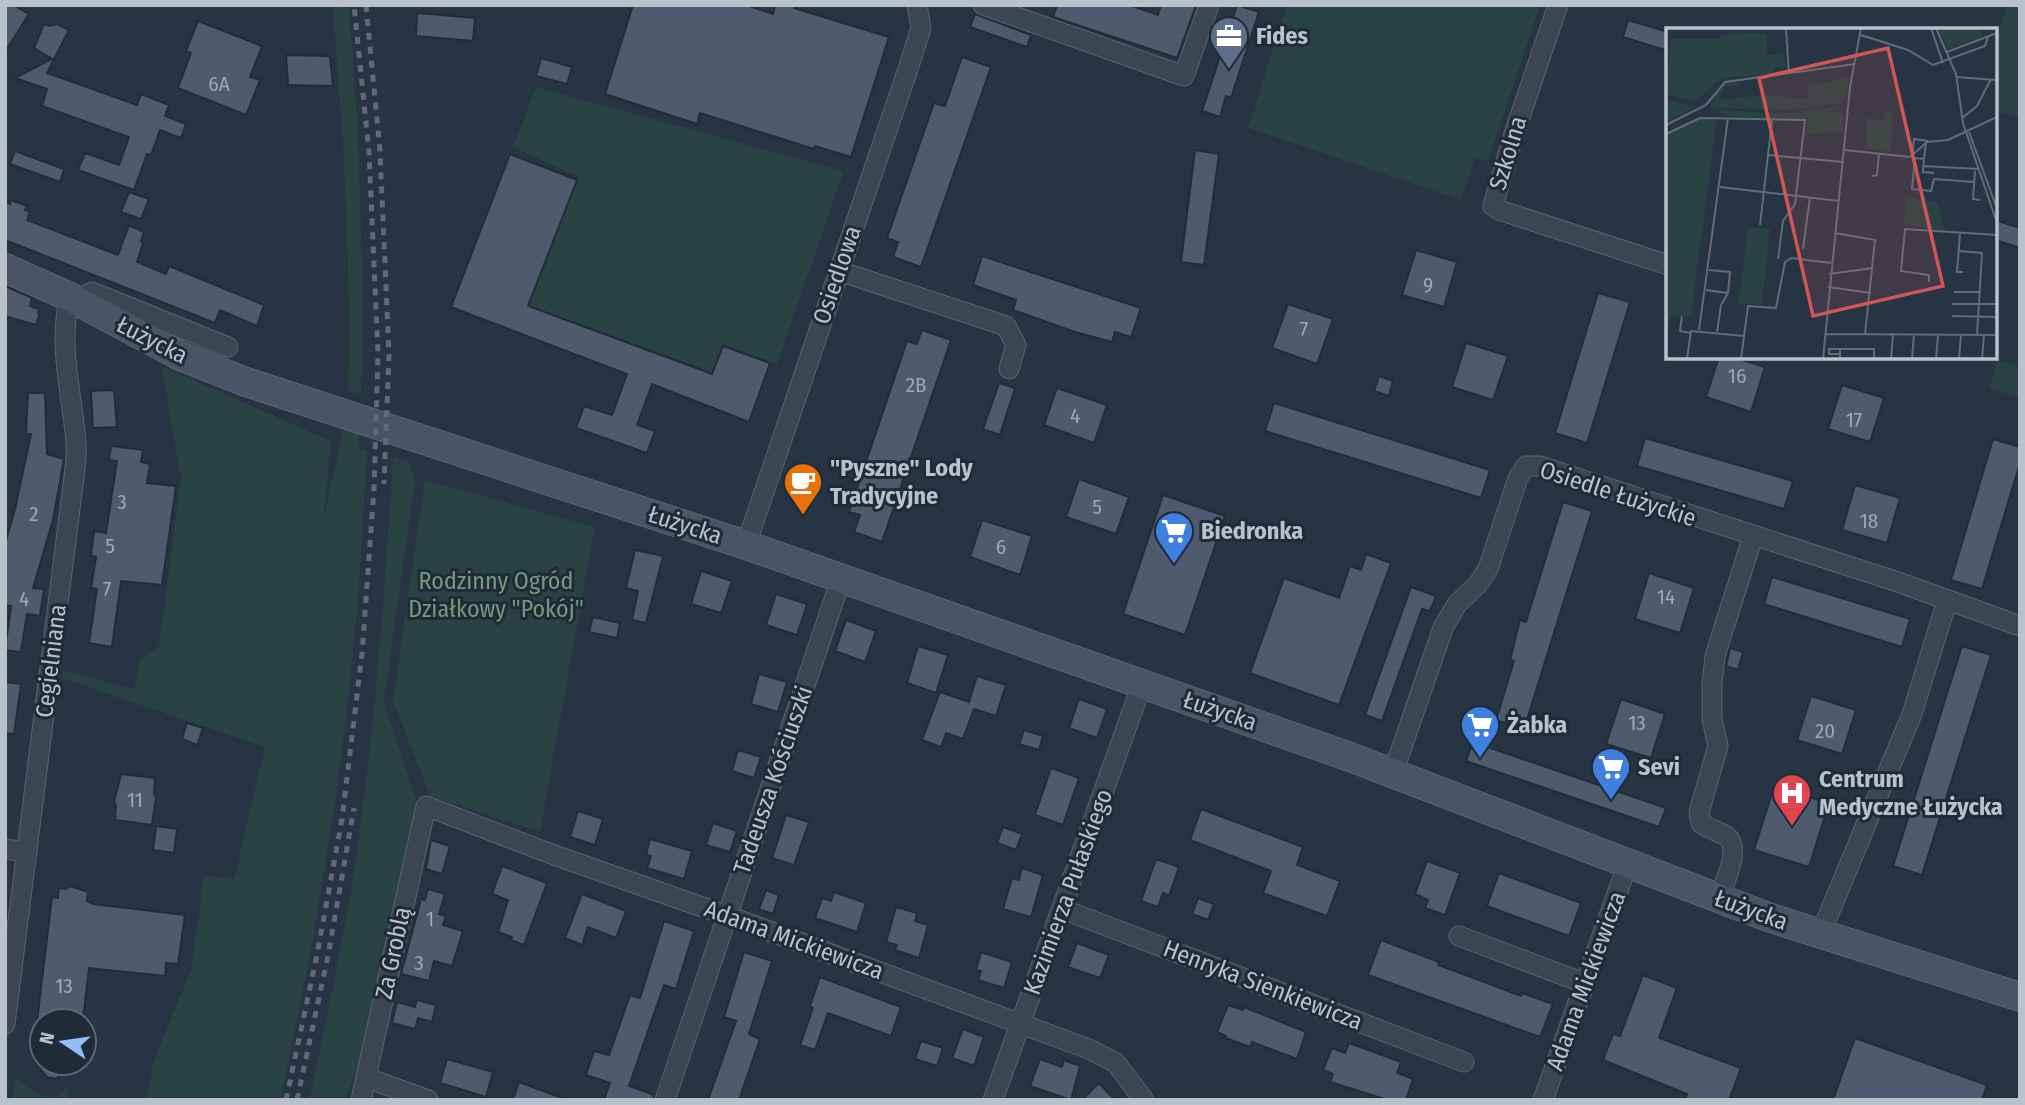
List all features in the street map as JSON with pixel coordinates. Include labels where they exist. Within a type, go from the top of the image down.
[{"type":"street","points":[[983,5],[1184,76],[1209,5]]},
{"type":"street","name":"Szkolna","points":[[1558,5],[1512,140],[1493,206],[1666,264]]},
{"type":"street","name":"Osiedlowa","points":[[746,545],[921,28],[920,6]]},
{"type":"street","name":"Łużycka","points":[[5,268],[73,299],[180,356],[246,382],[746,545],[1393,773],[1718,899],[1820,935],[2020,997]]},
{"type":"street","points":[[839,271],[1006,326],[1016,345],[1009,369]]},
{"type":"street","points":[[73,299],[92,292],[228,347]]},
{"type":"street","name":"Cegielniana","points":[[5,1024],[74,477],[76,446],[65,331],[65,313],[73,299]]},
{"type":"street","name":"Osiedle Łużyckie","points":[[1393,773],[1443,628],[1457,604],[1478,584],[1488,569],[1518,478],[1526,466],[1539,466],[1898,582],[2020,626]]},
{"type":"street","points":[[1718,899],[1728,876],[1732,843],[1728,837],[1701,823],[1699,812],[1718,746],[1712,719],[1712,684],[1716,656],[1753,536]]},
{"type":"street","name":"Tadeusza Kościuszki","points":[[665,1100],[841,579]]},
{"type":"street","points":[[1820,935],[1912,714],[1947,601]]},
{"type":"street","name":"Kazimierza Pułaskiego","points":[[993,1100],[1142,684]]},
{"type":"street","name":"Adama Mickiewicza","points":[[426,806],[1089,1049],[1116,1063],[1144,1100]]},
{"type":"street","name":"Za Groblą","points":[[360,1100],[426,806]]},
{"type":"street","points":[[5,849],[27,852]]},
{"type":"street","name":"Adama Mickiewicza","points":[[1543,1100],[1628,863]]},
{"type":"street","name":"Henryka Sienkiewicza","points":[[1062,909],[1464,1062]]},
{"type":"street","points":[[1459,936],[1584,984]]},
{"type":"street","points":[[367,1078],[428,1100]]},
{"type":"green space","points":[[332,5],[348,5],[353,61],[362,270],[361,394],[348,391],[346,198]]},
{"type":"green space","points":[[1287,5],[1540,5],[1488,161],[1475,158],[1461,200],[1248,128]]},
{"type":"green space","points":[[2007,5],[2020,5],[2020,118],[1997,112],[1997,34]]},
{"type":"green space","points":[[536,87],[844,171],[777,364],[722,344],[712,372],[528,305],[579,177],[513,147]]},
{"type":"green space","points":[[1998,360],[2020,367],[2020,398],[1989,388]]},
{"type":"green space","points":[[161,366],[331,441],[324,516],[344,426],[360,428],[358,449],[367,451],[357,609],[342,750],[315,926],[280,1100],[146,1100],[153,1062],[191,970],[204,875],[234,879],[265,747],[61,678],[63,670],[133,689],[141,659],[159,647],[181,478]]},
{"type":"green space","points":[[393,457],[409,461],[415,480],[384,702],[417,802],[360,1058],[346,1100],[309,1100],[345,920],[368,768]]},
{"type":"green space","name":"Rodzinny Ogród Działkowy \"Pokój\"","points":[[425,480],[595,527],[540,832],[430,796],[393,701]]},
{"type":"green space","points":[[15,1078],[38,1094],[56,1098],[69,1084],[66,1100],[12,1100]]},
{"type":"building","points":[[5,5],[13,5],[29,14],[5,52]]},
{"type":"building","points":[[633,5],[746,5],[773,14],[775,5],[795,5],[794,8],[889,37],[851,157],[815,146],[814,149],[700,113],[697,124],[605,94]]},
{"type":"building","points":[[1057,5],[1129,5],[1158,15],[1161,5],[1196,5],[1177,58],[1053,17]]},
{"type":"building","points":[[1237,5],[1259,12],[1231,98],[1226,96],[1220,117],[1202,111]]},
{"type":"building","points":[[417,13],[475,18],[473,41],[416,36]]},
{"type":"building","points":[[975,14],[1031,35],[1027,47],[970,27]]},
{"type":"building","points":[[1628,20],[1666,31],[1666,50],[1623,37]]},
{"type":"building","points":[[198,21],[262,46],[250,77],[260,80],[246,115],[178,88],[191,53],[186,51]]},
{"type":"building","points":[[44,24],[57,24],[69,30],[47,73],[137,105],[141,94],[169,105],[165,116],[186,124],[181,138],[160,130],[151,155],[147,154],[134,190],[78,170],[85,153],[119,165],[129,137],[42,106],[47,89],[15,78],[52,59],[34,48]]},
{"type":"building","points":[[286,55],[330,56],[333,86],[288,85]]},
{"type":"building","points":[[962,57],[991,67],[921,267],[893,257],[898,242],[887,238],[934,103],[945,106]]},
{"type":"building","points":[[541,58],[572,67],[567,84],[536,76]]},
{"type":"building","points":[[1195,150],[1219,154],[1204,265],[1181,262]]},
{"type":"building","points":[[15,151],[64,169],[60,182],[10,164]]},
{"type":"building","points":[[510,154],[577,180],[528,306],[712,374],[723,346],[770,363],[749,422],[652,384],[637,425],[655,431],[647,453],[576,428],[584,406],[612,415],[627,374],[451,307]]},
{"type":"building","points":[[129,192],[149,199],[141,219],[121,212]]},
{"type":"building","points":[[11,200],[27,206],[25,210],[30,212],[27,220],[118,255],[129,225],[144,232],[137,262],[166,274],[169,266],[264,305],[257,326],[220,310],[215,323],[5,240],[5,202],[10,204]]},
{"type":"building","points":[[1997,221],[2020,228],[2020,248],[1997,241]]},
{"type":"building","points":[[1416,250],[1457,262],[1444,307],[1402,295]]},
{"type":"building","points":[[982,256],[1141,308],[1131,337],[1115,332],[1112,342],[1013,310],[1016,300],[973,285]]},
{"type":"building","points":[[5,286],[32,298],[30,306],[38,309],[36,325],[5,316]]},
{"type":"building","points":[[1598,293],[1630,302],[1587,443],[1555,433]]},
{"type":"building","points":[[1288,304],[1333,319],[1317,364],[1272,348]]},
{"type":"building","points":[[922,330],[951,340],[882,542],[854,532],[860,515],[849,512],[907,341],[917,344]]},
{"type":"building","points":[[1466,343],[1508,356],[1493,400],[1452,387]]},
{"type":"building","points":[[1718,359],[1739,359],[1765,367],[1751,412],[1706,397]]},
{"type":"building","points":[[1379,376],[1393,381],[1389,396],[1374,391]]},
{"type":"building","points":[[999,383],[1015,388],[1000,435],[983,429]]},
{"type":"building","points":[[1842,385],[1884,398],[1870,442],[1828,429]]},
{"type":"building","points":[[1057,388],[1107,405],[1094,443],[1044,425]]},
{"type":"building","points":[[114,390],[117,427],[93,428],[91,391]]},
{"type":"building","points":[[28,393],[45,393],[47,454],[64,459],[53,520],[33,588],[44,589],[40,616],[27,614],[21,652],[5,650],[11,606],[5,605],[5,544],[31,434],[26,434]]},
{"type":"building","points":[[1274,403],[1490,470],[1481,498],[1265,431]]},
{"type":"building","points":[[1645,438],[1793,481],[1784,509],[1637,466]]},
{"type":"building","points":[[1993,439],[2020,447],[2020,463],[1982,589],[1951,580]]},
{"type":"building","points":[[111,446],[143,450],[141,462],[150,464],[147,483],[176,486],[162,585],[121,581],[112,647],[89,643],[97,589],[91,588],[96,557],[91,556],[94,531],[106,533],[117,461],[109,460]]},
{"type":"building","points":[[1079,479],[1129,497],[1116,534],[1066,517]]},
{"type":"building","points":[[1855,485],[1900,498],[1887,543],[1842,530]]},
{"type":"building","name":"Biedronka","points":[[1163,495],[1225,516],[1185,635],[1123,614]]},
{"type":"building","points":[[1563,502],[1592,511],[1524,729],[1496,720],[1514,661],[1510,660],[1520,620],[1526,622]]},
{"type":"building","points":[[982,520],[1032,536],[1020,575],[970,557]]},
{"type":"building","points":[[635,550],[663,556],[646,623],[632,620],[638,591],[626,588]]},
{"type":"building","points":[[1366,554],[1391,563],[1339,705],[1250,673],[1284,578],[1339,598],[1350,566],[1361,570]]},
{"type":"building","points":[[701,571],[732,581],[721,613],[691,604]]},
{"type":"building","points":[[1649,573],[1694,588],[1680,633],[1635,619]]},
{"type":"building","points":[[1772,577],[1910,619],[1902,647],[1764,604]]},
{"type":"building","points":[[1411,587],[1436,596],[1430,611],[1422,609],[1382,721],[1365,715]]},
{"type":"building","points":[[776,594],[807,604],[797,635],[766,625]]},
{"type":"building","points":[[593,617],[620,623],[617,638],[589,632]]},
{"type":"building","points":[[846,620],[876,631],[865,662],[835,651]]},
{"type":"building","points":[[918,646],[948,655],[936,693],[907,683]]},
{"type":"building","points":[[1962,646],[1991,655],[1922,875],[1893,866]]},
{"type":"building","points":[[1730,648],[1743,652],[1738,670],[1726,666]]},
{"type":"building","points":[[759,674],[787,682],[778,712],[751,704]]},
{"type":"building","points":[[977,676],[1006,685],[996,716],[974,709],[963,739],[946,733],[941,747],[922,740],[940,692],[969,702]]},
{"type":"building","points":[[5,682],[21,684],[14,734],[5,733]]},
{"type":"building","points":[[1811,696],[1856,710],[1842,754],[1797,740]]},
{"type":"building","points":[[1079,699],[1107,709],[1097,738],[1069,728]]},
{"type":"building","points":[[1621,699],[1665,714],[1651,758],[1606,744]]},
{"type":"building","points":[[187,723],[203,728],[197,745],[182,739]]},
{"type":"building","points":[[1024,730],[1043,736],[1039,750],[1019,744]]},
{"type":"building","points":[[1473,742],[1666,808],[1659,827],[1466,761]]},
{"type":"building","points":[[738,750],[761,757],[754,778],[732,771]]},
{"type":"building","points":[[1051,768],[1079,778],[1063,825],[1035,815]]},
{"type":"building","points":[[121,774],[155,778],[156,797],[152,825],[115,820],[114,802]]},
{"type":"building","name":"Centrum Medyczne Łużycka","points":[[1774,787],[1829,803],[1809,867],[1754,850]]},
{"type":"building","points":[[1201,809],[1303,847],[1297,865],[1340,881],[1327,916],[1263,893],[1271,871],[1190,840]]},
{"type":"building","points":[[578,811],[603,819],[595,845],[570,837]]},
{"type":"building","points":[[786,815],[809,822],[794,865],[772,858]]},
{"type":"building","points":[[713,823],[737,831],[730,852],[706,845]]},
{"type":"building","points":[[156,826],[177,829],[174,853],[153,850]]},
{"type":"building","points":[[1003,827],[1022,834],[1016,850],[997,843]]},
{"type":"building","points":[[650,839],[692,851],[684,879],[647,868],[651,856],[646,855]]},
{"type":"building","points":[[431,840],[450,846],[442,874],[426,869]]},
{"type":"building","points":[[1156,859],[1179,867],[1169,896],[1163,893],[1158,907],[1141,901]]},
{"type":"building","points":[[1427,861],[1460,873],[1445,915],[1425,908],[1428,900],[1415,894]]},
{"type":"building","points":[[502,866],[547,883],[524,945],[498,932],[508,900],[492,894]]},
{"type":"building","points":[[1022,868],[1043,875],[1031,917],[1003,909],[1012,878],[1019,880]]},
{"type":"building","points":[[1499,873],[1581,903],[1569,936],[1487,906]]},
{"type":"building","points":[[70,886],[88,892],[87,901],[94,904],[185,915],[178,964],[166,963],[165,976],[89,968],[84,1007],[39,1007],[52,897],[58,898],[59,888],[66,889]]},
{"type":"building","points":[[428,889],[445,894],[439,914],[446,916],[443,925],[463,931],[452,966],[434,961],[429,981],[401,974],[421,899],[425,900]]},
{"type":"building","points":[[766,890],[779,895],[773,914],[759,909]]},
{"type":"building","points":[[834,892],[866,903],[857,932],[815,918],[822,898],[831,901]]},
{"type":"building","points":[[582,894],[626,911],[616,938],[588,927],[582,945],[565,938]]},
{"type":"building","points":[[1198,898],[1214,904],[1208,920],[1192,914]]},
{"type":"building","points":[[896,907],[917,913],[915,921],[928,925],[919,958],[895,950],[897,945],[886,942]]},
{"type":"building","points":[[664,921],[694,931],[676,989],[664,985],[629,1086],[654,1095],[653,1100],[604,1100],[610,1083],[586,1075],[594,1051],[609,1055],[630,995],[640,998]]},
{"type":"building","points":[[1381,940],[1521,996],[1522,993],[1553,1004],[1540,1037],[1368,975]]},
{"type":"building","points":[[1077,943],[1109,955],[1100,978],[1068,967]]},
{"type":"building","points":[[744,952],[772,961],[749,1034],[760,1039],[739,1100],[708,1100],[736,1021],[724,1017]]},
{"type":"building","points":[[981,952],[1012,962],[1004,988],[978,980],[981,971],[976,970]]},
{"type":"building","points":[[1643,975],[1677,988],[1659,1038],[1741,1068],[1729,1100],[1685,1100],[1687,1094],[1603,1060],[1613,1034],[1620,1036]]},
{"type":"building","points":[[820,977],[901,1007],[891,1036],[828,1013],[815,1050],[800,1045]]},
{"type":"building","points":[[417,1000],[436,1005],[432,1022],[418,1018],[415,1029],[392,1023],[397,1002],[415,1007]]},
{"type":"building","points":[[1228,1005],[1243,1010],[1244,1007],[1306,1032],[1297,1059],[1252,1042],[1250,1047],[1217,1032]]},
{"type":"building","points":[[963,1029],[984,1037],[974,1066],[952,1058]]},
{"type":"building","points":[[1855,1038],[1987,1085],[1982,1100],[1833,1100]]},
{"type":"building","points":[[921,1041],[943,1048],[937,1066],[915,1059]]},
{"type":"building","points":[[1349,1043],[1401,1062],[1397,1073],[1413,1079],[1406,1100],[1388,1100],[1330,1082],[1333,1074],[1323,1070],[1332,1048],[1345,1053]]},
{"type":"building","points":[[447,1059],[493,1072],[486,1097],[440,1083]]},
{"type":"building","points":[[1040,1059],[1062,1067],[1064,1060],[1080,1066],[1071,1100],[1030,1086]]},
{"type":"building","points":[[519,1082],[562,1098],[562,1100],[513,1100]]},
{"type":"building","points":[[1099,1083],[1115,1100],[1082,1100]]},
{"type":"railway","points":[[286,1100],[342,819],[362,654],[374,489],[378,354],[369,152],[354,5]]},
{"type":"railway","points":[[366,5],[380,151],[389,355],[384,484]]},
{"type":"railway","points":[[297,1100],[328,956],[354,808]]},
{"type":"place","name":"Fides","points":[[1229,70]]},
{"type":"place","name":"\"Pyszne\" Lody Tradycyjne","points":[[803,516]]},
{"type":"place","name":"Biedronka","points":[[1174,565]]},
{"type":"place","name":"Żabka","points":[[1480,759]]},
{"type":"place","name":"Sevi","points":[[1611,801]]},
{"type":"place","name":"Centrum Medyczne Łużycka","points":[[1792,827]]}]
